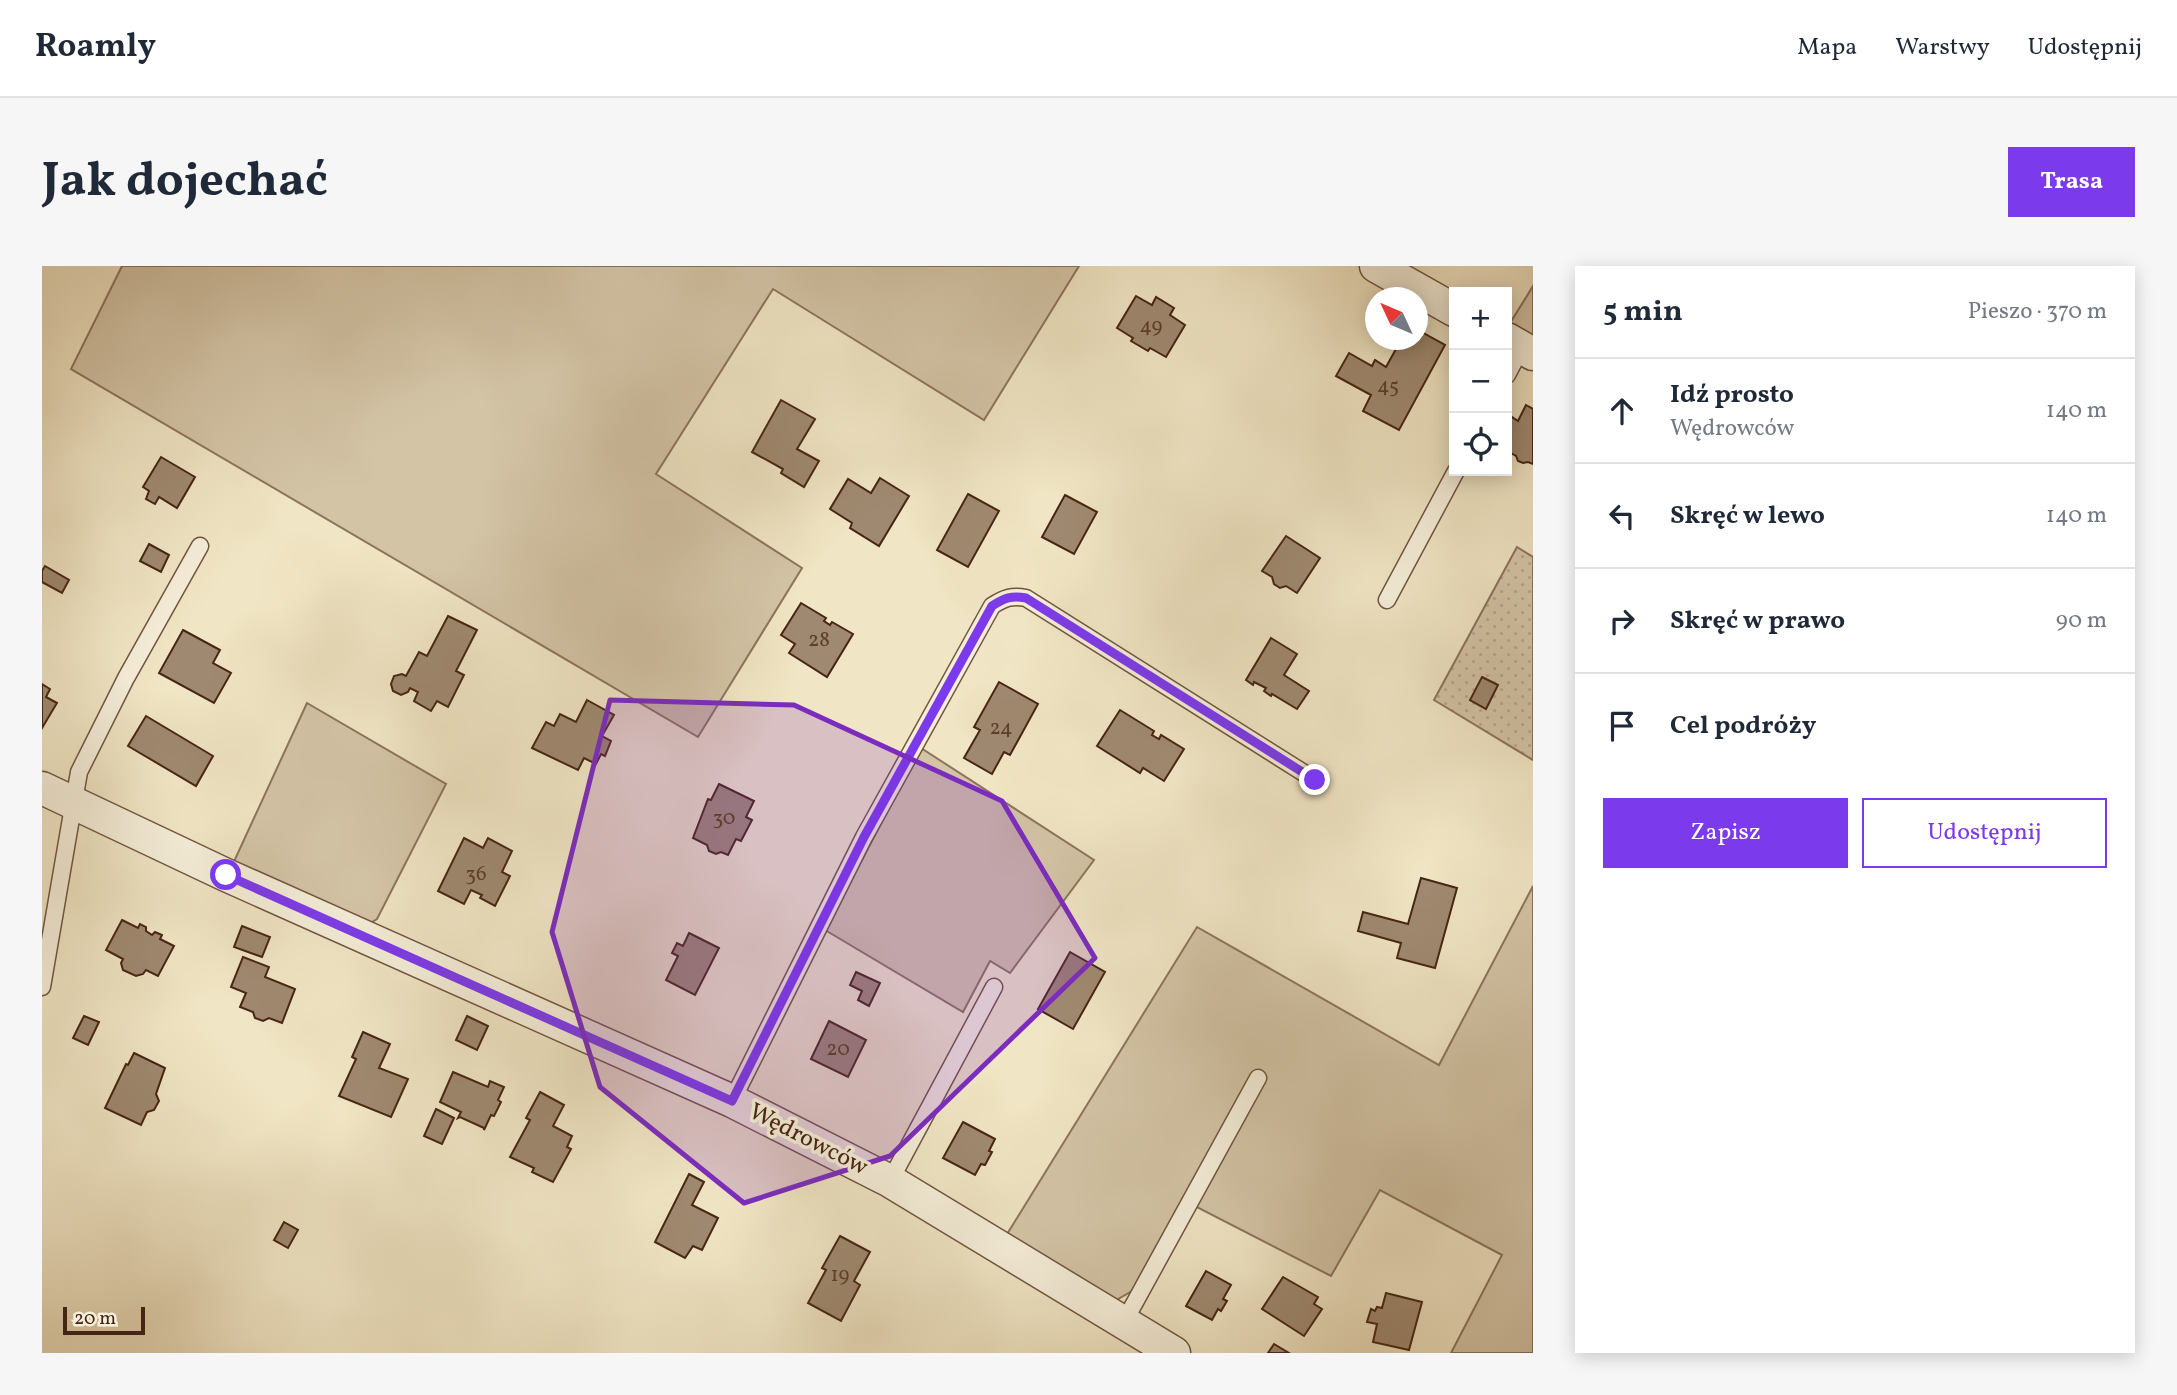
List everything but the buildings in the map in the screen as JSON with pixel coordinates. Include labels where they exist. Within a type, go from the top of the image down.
[{"type":"street","points":[[1376,266],[1449,307]]},
{"type":"street","name":"Wędrowców","points":[[42,788],[73,805],[732,1101],[890,1181],[1174,1353]]},
{"type":"lane","points":[[1387,600],[1453,476]]},
{"type":"lane","points":[[42,987],[79,772],[126,678],[200,546]]},
{"type":"lane","points":[[732,1101],[864,837],[992,606],[1003,598],[1026,598],[1315,780]]},
{"type":"lane","points":[[890,1181],[994,987]]},
{"type":"lane","points":[[1123,1324],[1258,1078]]},
{"type":"highlighted area","points":[[610,700],[794,705],[1002,801],[1095,958],[890,1156],[744,1203],[600,1087],[552,932]]},
{"type":"shaded area","points":[[122,266],[1079,266],[984,420],[773,289],[656,474],[802,568],[698,737],[71,369]]},
{"type":"shaded area","points":[[1533,286],[1533,344],[1512,331],[1512,320]]},
{"type":"shaded area","points":[[1517,547],[1533,557],[1533,760],[1434,700]]},
{"type":"shaded area","points":[[307,703],[446,784],[377,919],[364,927],[231,868]]},
{"type":"shaded area","points":[[921,748],[1094,860],[1010,973],[990,961],[963,1012],[825,930]]},
{"type":"shaded area","points":[[1533,886],[1533,1353],[1451,1353],[1502,1255],[1380,1190],[1331,1276],[1195,1206],[1132,1291],[1111,1303],[1004,1239],[1197,927],[1439,1065]]},
{"type":"route","points":[[226,875],[732,1101],[864,837],[992,606],[1003,598],[1026,598],[1315,780]]}]
